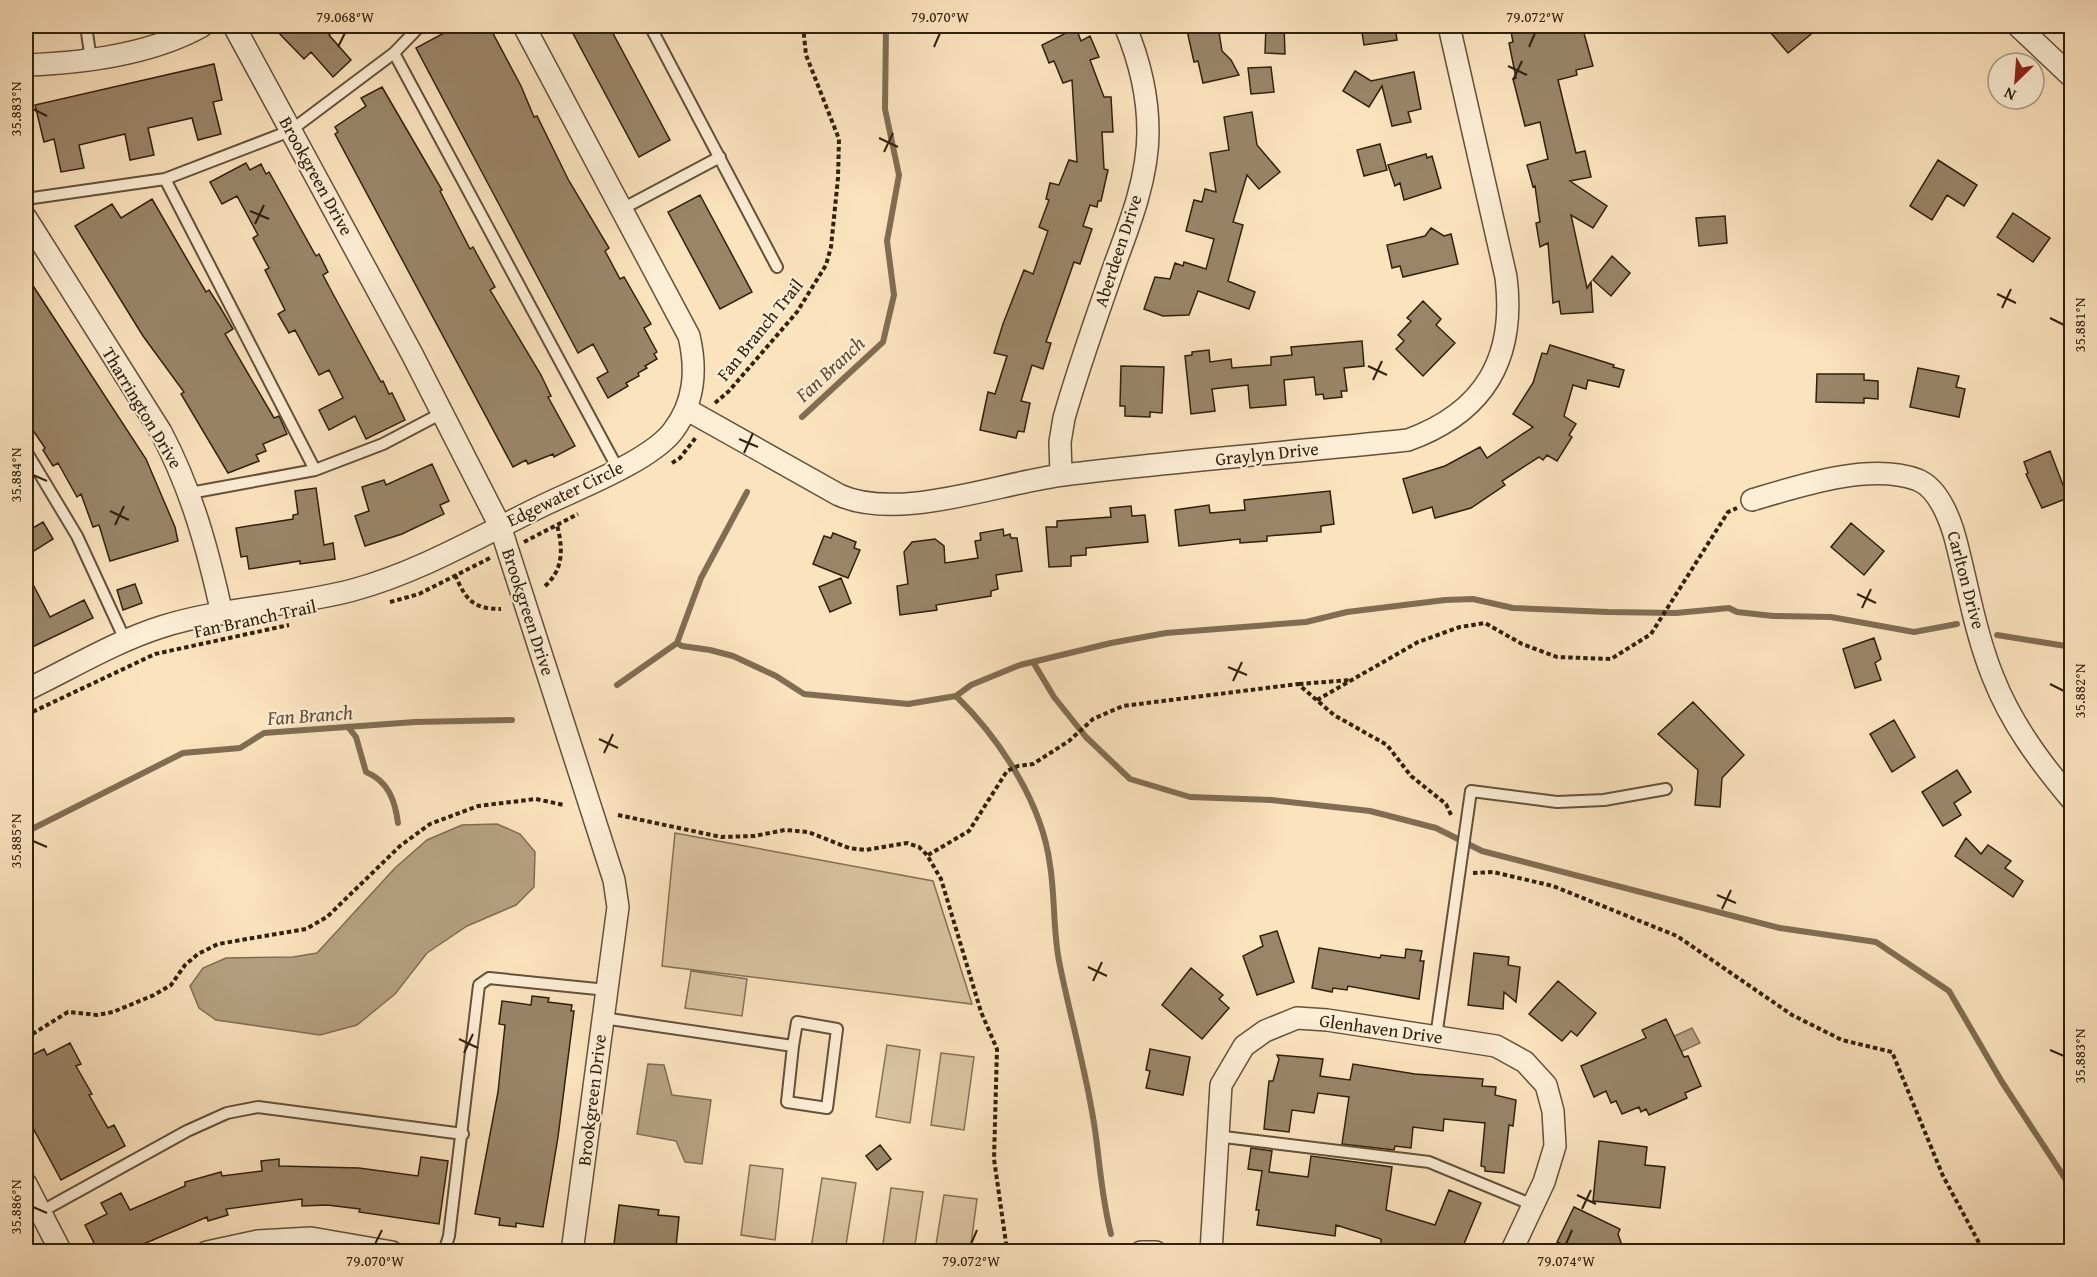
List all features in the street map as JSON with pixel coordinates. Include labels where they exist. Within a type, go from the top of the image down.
[{"type":"street","points":[[26,65],[91,60],[168,41],[202,26]]},
{"type":"street","name":"Brookgreen Drive","points":[[234,26],[442,413],[500,526],[614,880],[618,907],[572,1251]]},
{"type":"street","name":"Edgewater Circle","points":[[26,690],[162,627],[351,591],[380,582],[457,549],[618,469],[646,453],[672,432],[686,409],[691,395],[695,369],[689,336],[524,26]]},
{"type":"street","name":"Aberdeen Drive","points":[[1061,475],[1060,442],[1064,418],[1134,212],[1144,169],[1148,133],[1145,93],[1135,50],[1125,26]]},
{"type":"street","name":"Graylyn Drive","points":[[686,409],[856,502],[875,505],[914,503],[1061,475],[1408,440],[1442,426],[1472,403],[1489,382],[1506,339],[1509,299],[1449,26]]},
{"type":"street","points":[[2018,26],[2072,77]]},
{"type":"street","name":"Tharrington Drive","points":[[26,218],[161,432],[190,494],[212,567],[222,614]]},
{"type":"street","name":"Carlton Drive","points":[[1752,500],[1848,476],[1888,474],[1920,481],[1938,499],[1952,527],[1993,677],[2035,754],[2072,800]]},
{"type":"street","name":"Glenhaven Drive","points":[[1211,1251],[1216,1136],[1221,1086],[1230,1066],[1244,1046],[1265,1031],[1297,1018],[1328,1020],[1496,1046],[1525,1062],[1546,1085],[1553,1111],[1555,1146],[1544,1182],[1511,1251]]},
{"type":"street","points":[[26,1184],[33,1216],[61,1251]]},
{"type":"street","points":[[207,1251],[258,1241],[311,1238],[392,1251]]},
{"type":"street","points":[[1141,1251],[1156,1251]]},
{"type":"lane","points":[[86,26],[91,60]]},
{"type":"lane","points":[[26,199],[165,179],[290,130],[394,53],[420,26]]},
{"type":"lane","points":[[650,26],[777,267]]},
{"type":"lane","points":[[394,53],[618,469]]},
{"type":"lane","points":[[622,209],[720,158]]},
{"type":"lane","points":[[165,179],[315,470]]},
{"type":"lane","points":[[190,494],[315,470],[383,444],[442,413]]},
{"type":"lane","points":[[26,451],[77,536],[126,642]]},
{"type":"lane","points":[[1436,1037],[1471,791],[1557,802],[1604,800],[1666,789]]},
{"type":"lane","points":[[444,1251],[449,1236],[463,1134],[477,990],[483,980],[489,978],[607,990]]},
{"type":"lane","points":[[603,1018],[793,1046]]},
{"type":"lane","points":[[797,1022],[837,1029],[827,1108],[787,1102],[793,1046],[797,1022]]},
{"type":"lane","points":[[33,1216],[187,1131],[227,1113],[258,1107],[463,1134]]},
{"type":"lane","points":[[1216,1136],[1429,1162],[1533,1204]]},
{"type":"path","name":"Fan Branch Trail","points":[[714,404],[729,391],[797,312],[826,265],[831,247],[838,178],[839,139],[806,55],[803,26]]},
{"type":"path","points":[[1317,700],[1418,642],[1460,627],[1485,622],[1522,644],[1557,657],[1611,659],[1651,634],[1728,512],[1752,500]]},
{"type":"path","points":[[546,586],[558,568],[563,548],[556,525]]},
{"type":"path","points":[[386,603],[419,594],[493,557]]},
{"type":"path","points":[[455,576],[468,601],[486,609],[501,609]]},
{"type":"path","name":"Fan Branch Trail","points":[[26,715],[155,654],[300,623]]},
{"type":"path","points":[[927,855],[969,831],[1007,771],[1018,765],[1033,764],[1071,740],[1090,722],[1123,706],[1298,684],[1353,680]]},
{"type":"path","points":[[1298,684],[1334,714],[1387,745],[1411,776],[1446,804],[1455,823],[1466,834]]},
{"type":"path","points":[[26,1038],[68,1012],[105,1013],[154,995],[171,985],[185,965],[198,954],[218,944],[306,929],[327,917],[400,846],[430,824],[478,806],[536,799],[564,805]]},
{"type":"path","points":[[618,815],[720,837],[754,836],[785,830],[808,832],[849,848],[865,850],[907,843],[919,847],[927,855],[940,879],[981,1012],[997,1049],[994,1159],[1006,1243],[1011,1251]]},
{"type":"path","points":[[1460,873],[1493,873],[1553,886],[1677,936],[1792,1015],[1842,1040],[1892,1052],[1942,1176],[1984,1251]]},
{"type":"shaded area","points":[[497,824],[520,834],[535,852],[534,887],[516,905],[467,926],[427,953],[395,994],[357,1025],[320,1035],[216,1020],[199,1008],[190,986],[203,968],[226,958],[293,957],[317,953],[395,868],[427,840],[462,825]]},
{"type":"shaded area","points":[[675,833],[933,881],[972,1004],[662,966]]},
{"type":"shaded area","points":[[691,971],[747,979],[742,1016],[685,1008]]},
{"type":"shaded area","points":[[1692,1028],[1700,1043],[1665,1059],[1657,1044]]},
{"type":"shaded area","points":[[887,1045],[920,1050],[910,1123],[876,1117]]},
{"type":"shaded area","points":[[941,1053],[974,1057],[964,1130],[931,1125]]},
{"type":"shaded area","points":[[648,1064],[664,1065],[672,1095],[711,1100],[702,1164],[685,1162],[676,1141],[637,1134]]},
{"type":"shaded area","points":[[750,1165],[783,1169],[775,1240],[741,1235]]},
{"type":"shaded area","points":[[822,1178],[856,1183],[845,1251],[811,1249]]},
{"type":"shaded area","points":[[891,1188],[923,1192],[914,1251],[882,1251]]},
{"type":"shaded area","points":[[944,1195],[977,1199],[970,1251],[935,1251]]},
{"type":"building","points":[[272,26],[340,26],[329,35],[351,60],[333,77],[311,52],[304,59]]},
{"type":"building","points":[[443,26],[489,26],[521,86],[534,117],[537,116],[569,181],[609,248],[605,251],[620,279],[624,277],[651,324],[644,328],[657,352],[654,354],[657,359],[645,366],[647,368],[638,373],[639,376],[626,383],[628,386],[608,398],[597,378],[608,372],[593,344],[578,353],[416,48],[446,32]]},
{"type":"building","points":[[569,26],[609,26],[670,140],[639,157]]},
{"type":"building","points":[[1186,26],[1218,26],[1222,51],[1231,60],[1239,75],[1203,83],[1198,61],[1194,62]]},
{"type":"building","points":[[1266,26],[1284,26],[1285,54],[1265,53]]},
{"type":"building","points":[[1361,26],[1395,26],[1397,40],[1364,45]]},
{"type":"building","points":[[1510,26],[1582,26],[1593,66],[1576,70],[1577,75],[1558,80],[1576,153],[1585,151],[1591,177],[1570,181],[1607,206],[1593,228],[1571,215],[1587,288],[1591,282],[1593,312],[1561,314],[1559,301],[1553,303],[1548,243],[1540,247],[1536,223],[1540,222],[1535,186],[1533,187],[1527,165],[1548,159],[1540,122],[1525,126],[1513,79],[1516,78],[1509,43],[1513,42]]},
{"type":"building","points":[[1765,26],[1821,26],[1788,53]]},
{"type":"building","points":[[1076,28],[1081,41],[1090,36],[1099,57],[1090,60],[1104,97],[1111,97],[1113,132],[1102,132],[1104,169],[1108,170],[1101,201],[1098,201],[1097,207],[1090,205],[1083,226],[1092,229],[1080,264],[1074,262],[1046,342],[1051,343],[1043,369],[1032,365],[1021,401],[1030,403],[1024,432],[1018,431],[1016,438],[980,430],[988,392],[995,394],[1007,356],[994,353],[1003,324],[1024,270],[1033,274],[1048,231],[1039,227],[1049,200],[1046,199],[1050,183],[1059,185],[1069,160],[1077,162],[1072,80],[1063,83],[1054,61],[1049,63],[1042,45]]},
{"type":"building","points":[[214,64],[222,100],[213,102],[221,134],[198,140],[192,118],[148,128],[154,155],[130,160],[125,134],[79,145],[84,168],[61,172],[54,139],[44,142],[35,105]]},
{"type":"building","points":[[1271,67],[1274,92],[1251,94],[1248,68]]},
{"type":"building","points":[[1355,71],[1371,81],[1414,72],[1421,109],[1408,112],[1411,122],[1392,126],[1382,86],[1369,107],[1343,91]]},
{"type":"building","points":[[382,87],[442,190],[440,191],[470,249],[473,247],[495,287],[490,290],[541,375],[551,396],[548,397],[575,446],[554,457],[553,454],[528,464],[526,460],[513,467],[335,134],[338,132],[335,127],[366,106],[361,98]]},
{"type":"building","points":[[1252,112],[1257,145],[1280,172],[1259,189],[1247,175],[1233,222],[1243,225],[1228,281],[1255,292],[1249,309],[1198,291],[1189,315],[1163,316],[1144,309],[1155,277],[1170,279],[1175,263],[1183,266],[1184,262],[1206,269],[1214,239],[1186,231],[1194,200],[1202,202],[1205,189],[1216,192],[1210,153],[1229,150],[1224,117]]},
{"type":"building","points":[[1380,144],[1387,170],[1364,176],[1357,150]]},
{"type":"building","points":[[1426,154],[1427,158],[1432,156],[1441,188],[1404,200],[1400,183],[1395,186],[1388,165]]},
{"type":"building","points":[[1938,160],[1977,185],[1964,206],[1947,195],[1932,220],[1910,206]]},
{"type":"building","points":[[246,163],[250,170],[261,164],[266,174],[269,172],[316,256],[319,254],[328,272],[323,275],[381,382],[383,381],[389,394],[392,393],[405,420],[366,439],[355,416],[329,430],[319,410],[343,398],[329,370],[319,375],[295,330],[289,333],[278,314],[285,310],[265,270],[269,268],[253,238],[258,235],[237,196],[222,204],[210,182]]},
{"type":"building","points":[[700,195],[752,292],[720,309],[668,212]]},
{"type":"building","points":[[152,199],[206,292],[209,290],[233,329],[225,334],[274,418],[279,416],[287,434],[263,444],[266,451],[256,455],[259,461],[228,473],[181,394],[184,392],[143,336],[75,226],[112,204],[121,218]]},
{"type":"building","points":[[2013,213],[2050,238],[2033,262],[1997,237]]},
{"type":"building","points":[[1725,216],[1727,243],[1699,246],[1696,218]]},
{"type":"building","points":[[1431,228],[1444,236],[1451,234],[1458,264],[1403,277],[1400,266],[1392,268],[1387,245],[1425,236]]},
{"type":"building","points":[[1612,256],[1630,273],[1611,296],[1593,280]]},
{"type":"building","points":[[26,275],[146,459],[175,527],[178,541],[110,561],[99,525],[93,527],[81,494],[77,497],[58,463],[53,466],[43,450],[45,448],[26,420]]},
{"type":"building","points":[[1423,301],[1441,319],[1436,325],[1455,343],[1423,376],[1396,349],[1404,341],[1398,335],[1411,321],[1407,318]]},
{"type":"building","points":[[1362,341],[1364,366],[1344,368],[1347,391],[1341,391],[1342,397],[1324,399],[1323,394],[1316,395],[1314,377],[1284,380],[1286,405],[1250,408],[1248,385],[1212,389],[1215,411],[1191,414],[1185,356],[1192,355],[1192,352],[1209,350],[1210,362],[1231,359],[1232,368],[1271,365],[1271,357],[1292,355],[1291,347]]},
{"type":"building","points":[[1550,345],[1624,370],[1619,387],[1588,380],[1586,389],[1573,385],[1564,416],[1576,424],[1569,435],[1572,437],[1557,461],[1547,455],[1543,460],[1539,457],[1502,481],[1505,485],[1471,508],[1435,518],[1432,507],[1413,513],[1403,479],[1445,466],[1480,447],[1487,458],[1533,427],[1513,414],[1533,383],[1542,353],[1547,354]]},
{"type":"building","points":[[1121,366],[1164,367],[1162,413],[1150,412],[1150,417],[1125,416],[1125,406],[1120,406]]},
{"type":"building","points":[[1918,368],[1959,376],[1956,387],[1965,389],[1959,417],[1910,407]]},
{"type":"building","points":[[1817,374],[1864,374],[1864,380],[1878,381],[1878,399],[1864,398],[1864,403],[1816,402]]},
{"type":"building","points":[[2050,451],[2068,498],[2042,508],[2026,474],[2028,473],[2024,462]]},
{"type":"building","points":[[432,464],[449,501],[440,505],[444,514],[402,534],[365,546],[355,516],[369,511],[362,487],[384,480],[386,485]]},
{"type":"building","points":[[316,488],[324,545],[333,543],[335,559],[300,564],[300,561],[249,569],[247,556],[241,557],[236,528],[293,519],[293,515],[298,514],[295,491]]},
{"type":"building","points":[[1330,491],[1334,524],[1321,526],[1321,532],[1267,536],[1267,541],[1240,543],[1240,539],[1179,546],[1175,510],[1209,505],[1210,513],[1245,510],[1244,500]]},
{"type":"building","points":[[1131,506],[1132,516],[1145,515],[1148,542],[1086,548],[1086,555],[1071,556],[1071,566],[1049,567],[1046,527],[1057,527],[1057,521],[1111,517],[1110,508]]},
{"type":"building","points":[[43,522],[53,539],[26,556],[26,532]]},
{"type":"building","points":[[1851,523],[1884,551],[1864,575],[1831,547]]},
{"type":"building","points":[[1003,529],[1004,536],[1010,534],[1011,538],[1017,538],[1022,571],[996,575],[998,589],[991,591],[991,596],[936,605],[937,610],[900,615],[897,586],[908,584],[904,552],[912,542],[935,539],[944,546],[945,563],[978,558],[975,541],[981,540],[980,533]]},
{"type":"building","points":[[833,533],[856,542],[854,548],[860,550],[848,578],[813,564],[824,536],[831,538]]},
{"type":"building","points":[[26,571],[50,617],[84,600],[93,618],[26,650]]},
{"type":"building","points":[[841,578],[851,603],[830,612],[819,587]]},
{"type":"building","points":[[135,584],[142,603],[123,610],[117,590]]},
{"type":"building","points":[[1874,638],[1881,659],[1875,663],[1881,680],[1855,688],[1843,649]]},
{"type":"building","points":[[1693,702],[1744,755],[1722,778],[1720,807],[1695,805],[1698,770],[1658,734]]},
{"type":"building","points":[[1894,720],[1915,757],[1892,772],[1870,734]]},
{"type":"building","points":[[1957,770],[1971,792],[1954,803],[1961,815],[1943,826],[1922,792]]},
{"type":"building","points":[[1966,838],[1981,854],[1988,845],[2011,861],[2005,868],[2023,881],[2013,897],[1955,856]]},
{"type":"building","points":[[1277,931],[1294,982],[1257,995],[1243,956],[1263,946],[1260,936]]},
{"type":"building","points":[[1319,948],[1380,958],[1381,955],[1405,958],[1406,949],[1422,951],[1420,961],[1424,961],[1419,999],[1348,986],[1347,990],[1333,988],[1332,992],[1312,988]]},
{"type":"building","points":[[1474,953],[1509,957],[1508,965],[1520,967],[1516,1002],[1504,992],[1503,1009],[1468,1005]]},
{"type":"building","points":[[1191,968],[1223,995],[1219,999],[1229,1008],[1202,1039],[1162,1005]]},
{"type":"building","points":[[1558,981],[1596,1013],[1577,1036],[1571,1031],[1562,1041],[1529,1014]]},
{"type":"building","points":[[532,996],[549,998],[548,1002],[572,1005],[571,1011],[574,1011],[558,1137],[543,1227],[516,1223],[516,1227],[499,1225],[500,1218],[475,1214],[498,1092],[505,1025],[499,1024],[502,1001],[531,1005]]},
{"type":"building","points":[[1666,1019],[1684,1057],[1688,1056],[1701,1086],[1685,1093],[1687,1098],[1649,1115],[1646,1109],[1641,1112],[1639,1107],[1622,1114],[1616,1101],[1611,1103],[1606,1091],[1594,1097],[1581,1066],[1646,1038],[1642,1030]]},
{"type":"building","points":[[70,1043],[81,1064],[76,1066],[92,1094],[89,1095],[108,1128],[114,1125],[125,1146],[61,1180],[26,1115],[26,1058],[44,1049],[47,1055]]},
{"type":"building","points":[[1150,1049],[1190,1057],[1183,1095],[1146,1088],[1150,1071],[1146,1070]]},
{"type":"building","points":[[1277,1055],[1323,1059],[1320,1076],[1350,1080],[1353,1064],[1415,1074],[1483,1079],[1482,1086],[1496,1087],[1495,1095],[1516,1100],[1513,1126],[1509,1125],[1504,1173],[1485,1171],[1485,1167],[1481,1166],[1485,1123],[1444,1119],[1443,1131],[1413,1127],[1411,1148],[1395,1146],[1394,1150],[1342,1144],[1349,1097],[1318,1093],[1314,1113],[1292,1110],[1289,1132],[1264,1129],[1269,1081],[1273,1081],[1279,1059]]},
{"type":"building","points":[[1599,1141],[1647,1147],[1645,1165],[1665,1167],[1660,1208],[1593,1201]]},
{"type":"building","points":[[880,1145],[891,1159],[877,1170],[866,1156]]},
{"type":"building","points":[[1251,1148],[1272,1151],[1269,1172],[1308,1177],[1311,1156],[1392,1167],[1386,1210],[1435,1225],[1449,1190],[1481,1203],[1461,1251],[1381,1251],[1381,1239],[1336,1225],[1335,1236],[1257,1225],[1259,1210],[1256,1210],[1262,1171],[1248,1169]]},
{"type":"building","points":[[421,1157],[448,1161],[439,1224],[359,1212],[360,1209],[327,1205],[302,1206],[302,1199],[226,1209],[228,1215],[208,1221],[207,1217],[127,1251],[98,1251],[85,1225],[107,1214],[101,1203],[121,1193],[130,1210],[185,1186],[185,1182],[221,1172],[222,1176],[262,1171],[261,1161],[279,1159],[279,1166],[359,1168],[418,1176]]},
{"type":"building","points":[[619,1205],[659,1210],[658,1215],[679,1217],[676,1247],[654,1244],[654,1248],[614,1244]]},
{"type":"building","points":[[1574,1207],[1620,1229],[1618,1234],[1624,1251],[1578,1251],[1557,1242]]},
{"type":"waterway","name":"Fan Branch","points":[[802,417],[883,342],[894,295],[887,241],[899,175],[885,109],[886,26]]},
{"type":"waterway","name":"Fan Branch","points":[[617,685],[677,643],[701,578],[747,492]]},
{"type":"waterway","points":[[677,643],[733,656],[776,676],[804,694],[908,704],[956,696],[971,685],[1020,665],[1111,643],[1166,633],[1306,622],[1347,612],[1445,600],[1473,599],[1513,608],[1608,612],[1676,613],[1729,608],[1737,612],[1773,616],[1831,617],[1914,632],[1957,624]]},
{"type":"waterway","points":[[1997,635],[2072,647]]},
{"type":"waterway","points":[[1033,662],[1054,697],[1086,737],[1130,779],[1190,797],[1271,800],[1370,811],[1436,828],[1482,851],[1780,928],[1876,942],[1949,991],[2002,1082],[2072,1189]]},
{"type":"waterway","points":[[956,696],[988,732],[1017,773],[1038,818],[1045,842],[1052,877],[1059,961],[1092,1109],[1103,1195],[1111,1234]]},
{"type":"waterway","name":"Fan Branch","points":[[26,832],[183,753],[240,748],[264,733],[415,722],[512,720]]},
{"type":"waterway","points":[[348,727],[356,737],[366,772],[380,781],[389,792],[398,823]]}]
